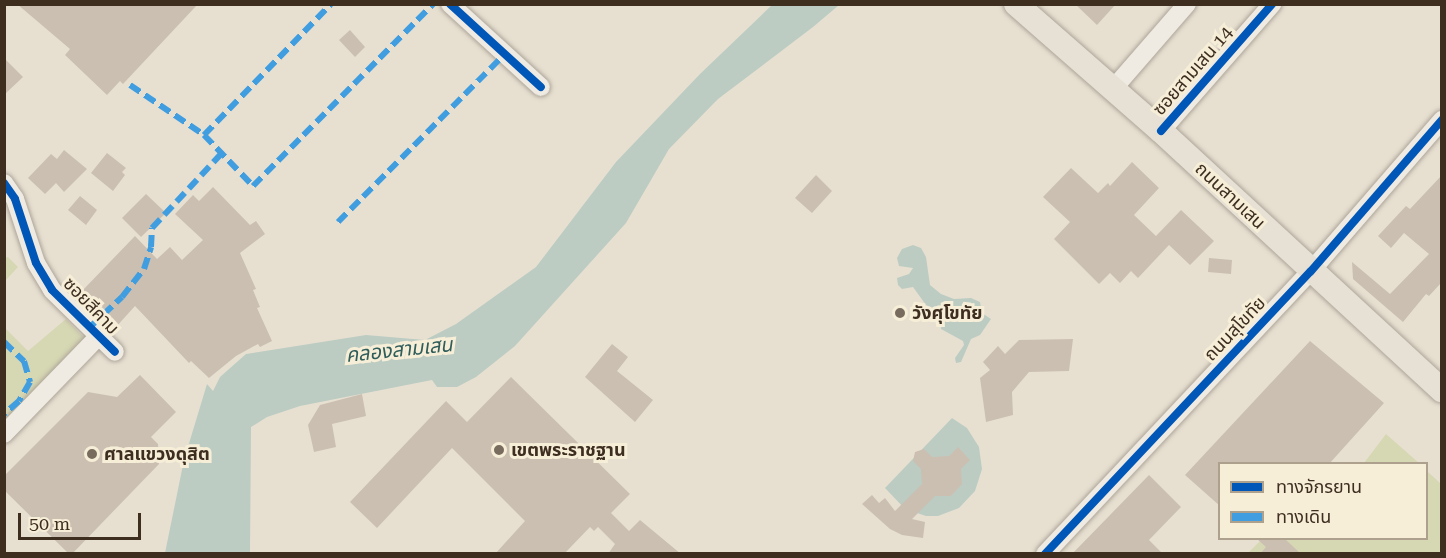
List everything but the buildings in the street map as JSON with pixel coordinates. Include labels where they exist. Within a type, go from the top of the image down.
[{"type":"main road","name":"ถนนสามเสน","points":[[1016,4],[1161,131],[1442,390]]},
{"type":"street","points":[[450,4],[541,87]]},
{"type":"street","points":[[1113,89],[1187,4]]},
{"type":"street","name":"ซอยสามเสน 14","points":[[1161,131],[1272,4]]},
{"type":"street","name":"ถนนสุโขทัย","points":[[1045,554],[1311,271],[1442,120]]},
{"type":"street","name":"ซอยสีคาม","points":[[4,183],[15,199],[36,263],[52,290],[115,352]]},
{"type":"street","name":"ซอยสีคาม","points":[[4,434],[99,336]]},
{"type":"green space","points":[[8,257],[18,267],[5,281],[5,258]]},
{"type":"green space","points":[[66,319],[88,342],[5,421],[5,328],[28,351]]},
{"type":"green space","points":[[1386,434],[1418,462],[1365,462]]},
{"type":"green space","points":[[1428,472],[1441,484],[1441,553],[1247,554],[1261,540],[1428,540]]},
{"type":"water","name":"คลองสามเสน","points":[[772,5],[839,5],[718,99],[669,149],[626,223],[515,346],[476,377],[457,387],[437,387],[432,380],[300,406],[267,417],[251,427],[250,553],[165,553],[184,460],[207,384],[213,391],[220,377],[246,354],[366,335],[425,340],[456,324],[536,267],[616,162],[700,74]]},
{"type":"water","points":[[913,245],[921,248],[926,257],[930,285],[941,294],[954,299],[971,298],[980,302],[982,313],[991,319],[980,335],[971,339],[961,362],[956,363],[955,358],[964,345],[963,341],[941,329],[942,312],[926,305],[913,287],[902,289],[898,285],[897,278],[909,274],[913,268],[899,266],[897,258],[902,249]]},
{"type":"water","points":[[952,418],[967,428],[979,447],[982,469],[975,491],[959,508],[938,516],[926,516],[905,509],[885,488]]},
{"type":"marked path","points":[[204,135],[331,4]]},
{"type":"marked path","points":[[130,85],[204,135],[253,186],[433,4]]},
{"type":"marked path","points":[[338,222],[504,55]]},
{"type":"marked path","points":[[90,327],[122,297],[144,269],[151,247],[152,228],[221,154]]},
{"type":"marked path","points":[[4,342],[24,361],[30,382],[19,401],[4,414]]},
{"type":"cycle path","points":[[450,4],[541,87]]},
{"type":"cycle path","points":[[1161,131],[1272,4]]},
{"type":"cycle path","points":[[1045,554],[1311,271],[1442,120]]},
{"type":"cycle path","points":[[4,183],[15,199],[36,263],[52,290],[115,352]]},
{"type":"place","name":"วังศุโขทัย","points":[[900,313]]},
{"type":"place","name":"เขตพระราชฐาน","points":[[499,450]]},
{"type":"place","name":"ศาลแขวงดุสิต","points":[[92,454]]}]
